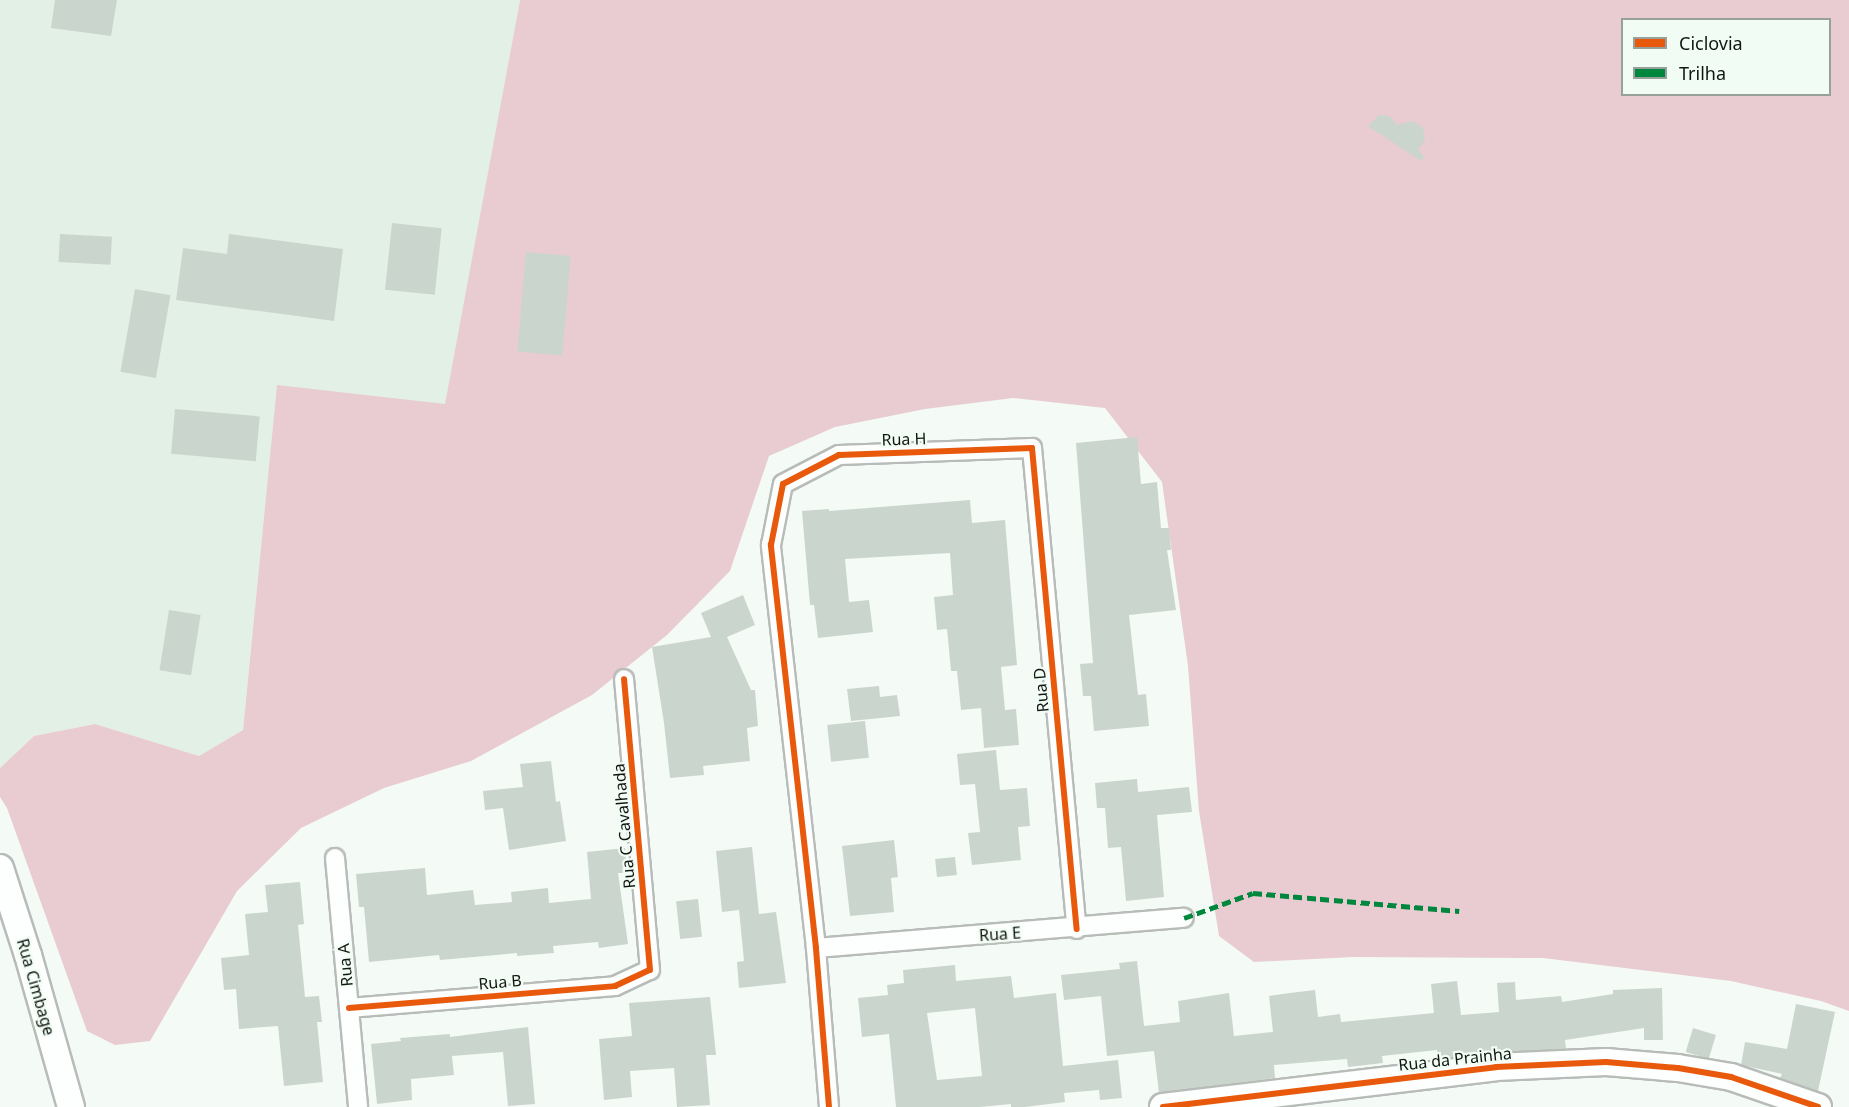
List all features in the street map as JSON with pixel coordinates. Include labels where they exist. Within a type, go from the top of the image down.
[{"type":"street","name":"Rua H","points":[[816,948],[771,545],[783,484],[839,455],[1032,448]]},
{"type":"street","name":"Rua D","points":[[1032,448],[1077,929]]},
{"type":"street","name":"Rua C Cavalhada","points":[[624,679],[650,970]]},
{"type":"street","name":"Rua A","points":[[335,858],[358,1107]]},
{"type":"street","name":"Rua Cimbage","points":[[0,868],[28,955],[71,1107]]},
{"type":"street","name":"Rua E","points":[[816,948],[1077,929],[1184,918]]},
{"type":"street","points":[[816,948],[830,1107]]},
{"type":"street","name":"Rua B","points":[[349,1008],[615,986],[650,970]]},
{"type":"street","name":"Rua da Prainha","points":[[1163,1107],[1496,1067],[1606,1062],[1678,1068],[1731,1077],[1818,1107]]},
{"type":"shaded area","points":[[0,0],[520,0],[445,405],[277,386],[243,730],[199,756],[95,724],[34,736],[0,768]]},
{"type":"shaded area","points":[[520,0],[1849,0],[1849,1011],[1821,1001],[1731,981],[1543,958],[1353,957],[1254,962],[1219,936],[1199,811],[1188,666],[1162,482],[1105,408],[1013,398],[925,409],[835,427],[769,456],[730,571],[667,635],[592,695],[471,761],[384,788],[301,828],[237,891],[150,1041],[115,1045],[87,1031],[7,808],[0,797],[0,768],[34,736],[95,724],[199,756],[243,730],[277,385],[445,404]]},
{"type":"building","points":[[55,0],[117,0],[111,36],[51,28]]},
{"type":"building","points":[[1379,115],[1389,116],[1397,125],[1413,121],[1423,128],[1425,140],[1418,149],[1424,157],[1421,161],[1368,126]]},
{"type":"building","points":[[392,223],[442,228],[435,295],[385,290]]},
{"type":"building","points":[[60,234],[112,237],[110,265],[59,262]]},
{"type":"building","points":[[229,234],[343,249],[334,321],[176,300],[183,248],[227,254]]},
{"type":"building","points":[[526,252],[571,256],[562,356],[517,352]]},
{"type":"building","points":[[135,289],[170,295],[156,378],[120,372]]},
{"type":"building","points":[[175,409],[260,416],[256,461],[171,454]]},
{"type":"building","points":[[1137,437],[1141,484],[1157,482],[1161,528],[1169,528],[1171,550],[1167,550],[1176,610],[1129,615],[1138,695],[1146,694],[1149,726],[1094,731],[1091,696],[1083,696],[1080,664],[1093,663],[1076,443]]},
{"type":"building","points":[[970,500],[972,523],[1005,520],[1017,665],[1001,667],[1005,710],[1016,709],[1019,745],[984,748],[981,708],[961,710],[957,671],[951,671],[947,629],[937,630],[934,597],[953,595],[950,553],[845,559],[849,602],[869,600],[873,632],[818,638],[814,605],[810,605],[802,511]]},
{"type":"building","points":[[743,595],[755,625],[727,637],[751,690],[755,690],[758,726],[747,728],[750,761],[703,766],[704,775],[670,778],[652,647],[711,637],[701,613]]},
{"type":"building","points":[[169,610],[201,615],[191,675],[159,670]]},
{"type":"building","points":[[879,686],[880,697],[897,695],[900,716],[851,721],[847,689]]},
{"type":"building","points":[[865,721],[869,758],[831,762],[827,725]]},
{"type":"building","points":[[996,750],[1000,790],[1027,788],[1030,826],[1018,827],[1021,860],[972,865],[968,833],[980,832],[975,784],[960,785],[957,754]]},
{"type":"building","points":[[551,761],[556,802],[560,801],[566,841],[509,850],[503,808],[485,810],[483,791],[523,787],[520,764]]},
{"type":"building","points":[[1137,779],[1138,792],[1189,787],[1192,812],[1157,815],[1164,897],[1126,901],[1121,847],[1108,848],[1105,808],[1097,808],[1095,783]]},
{"type":"building","points":[[894,840],[898,877],[891,878],[894,912],[850,916],[842,846]]},
{"type":"building","points":[[752,847],[759,914],[776,912],[786,983],[739,988],[737,962],[744,961],[739,910],[722,912],[716,851]]},
{"type":"building","points":[[625,848],[627,873],[618,873],[628,944],[599,948],[598,942],[553,946],[554,953],[517,956],[517,953],[440,960],[439,955],[369,962],[364,907],[359,907],[356,874],[425,868],[427,895],[473,890],[475,905],[512,902],[511,892],[548,888],[549,903],[591,899],[587,852]]},
{"type":"building","points":[[955,857],[957,875],[937,877],[935,859]]},
{"type":"building","points":[[300,882],[304,924],[298,925],[305,997],[319,996],[322,1022],[317,1022],[323,1082],[284,1086],[278,1026],[239,1029],[236,989],[224,990],[221,958],[249,955],[245,914],[268,912],[265,885]]},
{"type":"building","points":[[698,899],[702,937],[680,939],[676,901]]},
{"type":"building","points":[[1137,961],[1144,1026],[1180,1022],[1178,1001],[1229,993],[1234,1036],[1273,1032],[1269,996],[1315,990],[1318,1017],[1340,1014],[1341,1022],[1434,1013],[1431,984],[1457,981],[1461,1015],[1499,1012],[1497,983],[1515,982],[1516,1000],[1561,996],[1562,1002],[1613,994],[1613,990],[1662,988],[1663,1040],[1644,1040],[1644,1028],[1565,1040],[1566,1049],[1495,1052],[1438,1059],[1437,1050],[1382,1056],[1383,1063],[1348,1067],[1347,1059],[1274,1065],[1275,1078],[1159,1093],[1154,1051],[1107,1056],[1101,996],[1064,1000],[1061,975],[1120,969],[1119,963]]},
{"type":"building","points":[[955,965],[956,981],[1011,976],[1014,998],[1056,993],[1063,1066],[1118,1060],[1122,1098],[1100,1100],[1099,1090],[1064,1093],[1065,1102],[1025,1107],[1011,1107],[1011,1104],[980,1107],[896,1107],[889,1034],[862,1037],[858,998],[888,995],[887,985],[904,983],[903,970]],"holes":[[[975,1008],[982,1076],[937,1080],[927,1013]]]},
{"type":"building","points":[[710,997],[716,1055],[706,1055],[710,1105],[677,1107],[674,1068],[630,1071],[632,1097],[604,1100],[599,1039],[632,1036],[629,1003]]},
{"type":"building","points":[[1796,1004],[1835,1012],[1818,1091],[1780,1078],[1782,1074],[1741,1065],[1745,1042],[1787,1049]]},
{"type":"building","points":[[528,1027],[535,1104],[508,1106],[503,1052],[452,1056],[454,1075],[411,1079],[412,1100],[377,1104],[371,1044],[401,1041],[400,1038],[450,1034],[450,1037]]},
{"type":"building","points":[[1693,1028],[1716,1035],[1709,1059],[1686,1052]]},
{"type":"marked path","points":[[1184,918],[1253,893],[1459,911]]},
{"type":"cycle path","points":[[829,1107],[816,948],[771,545],[783,484],[839,455],[1032,448],[1077,929]]},
{"type":"cycle path","points":[[349,1008],[615,986],[650,970],[624,679]]},
{"type":"cycle path","points":[[1163,1107],[1496,1067],[1606,1062],[1678,1068],[1731,1077],[1818,1107]]}]
